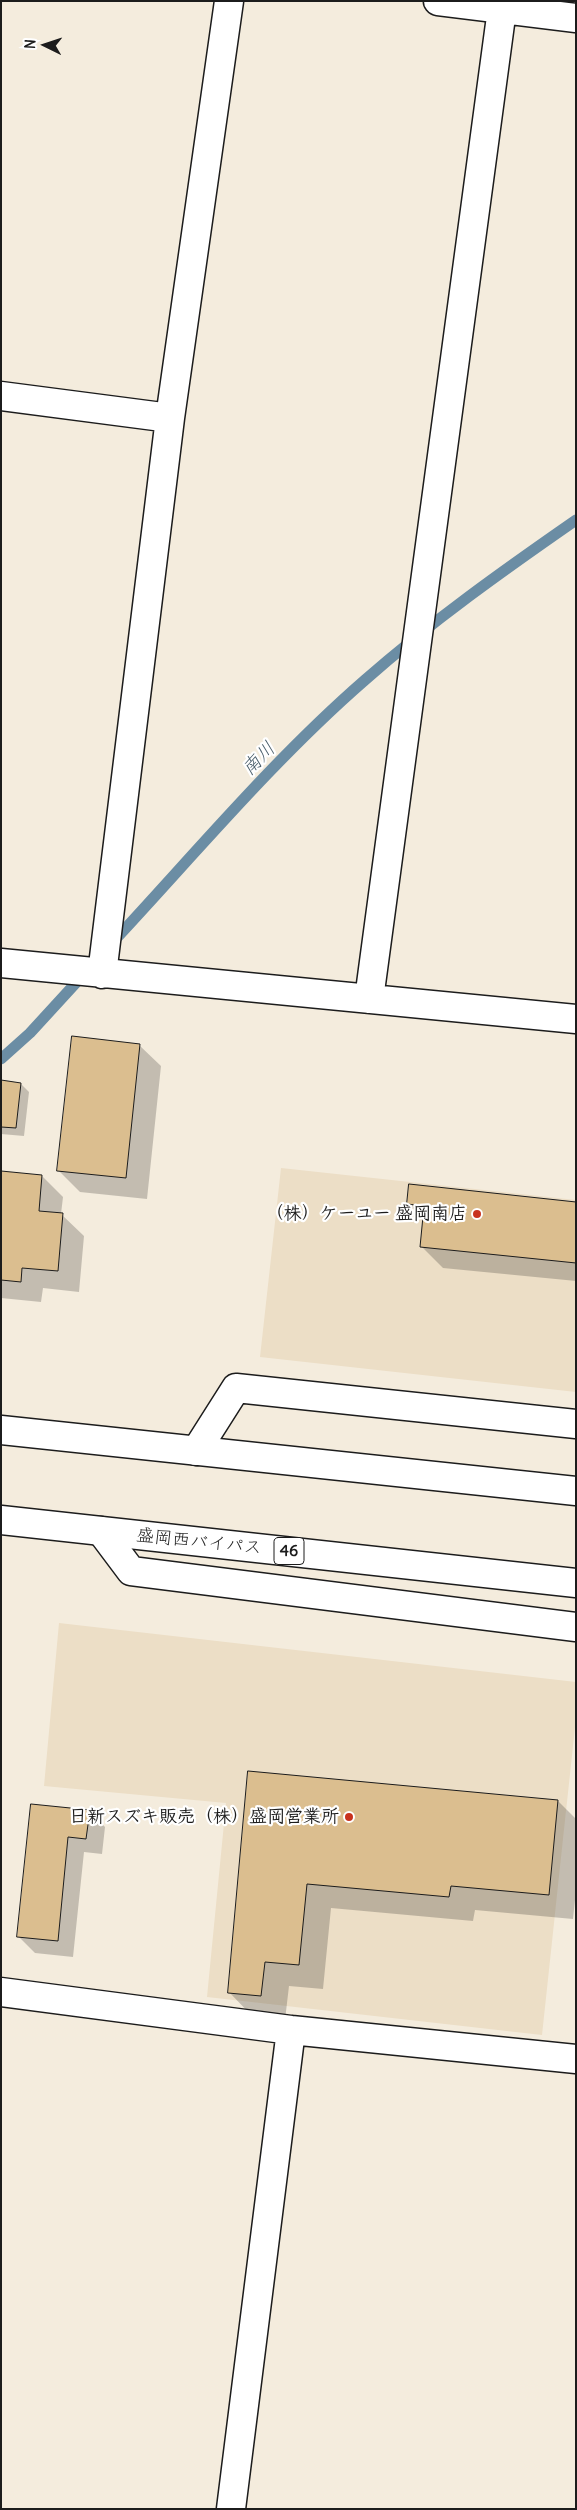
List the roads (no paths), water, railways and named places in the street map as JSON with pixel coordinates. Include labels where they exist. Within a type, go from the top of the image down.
[{"type":"main road","points":[[102,974],[170,418],[229,1]]},
{"type":"main road","points":[[438,1],[576,18]]},
{"type":"main road","points":[[369,999],[502,9]]},
{"type":"main road","points":[[1,396],[170,418]]},
{"type":"main road","points":[[1,963],[576,1019]]},
{"type":"main road","points":[[196,1451],[236,1388],[576,1424]]},
{"type":"main road","points":[[1,1430],[576,1491]]},
{"type":"main road","name":"盛岡西バイパス","points":[[1,1520],[576,1583]]},
{"type":"main road","points":[[101,1531],[131,1571],[576,1627]]},
{"type":"main road","points":[[1,1992],[291,2030],[576,2059]]},
{"type":"main road","points":[[231,2509],[291,2030]]},
{"type":"waterway","name":"南川","points":[[111,944],[266,775],[331,711],[390,658],[442,617],[576,520]]},
{"type":"waterway","name":"南川","points":[[1,1059],[30,1033],[85,973]]},
{"type":"place","name":"（株）ケーユー 盛岡南店","points":[[477,1214]]},
{"type":"place","name":"日新スズキ販売（株）盛岡営業所","points":[[349,1817]]}]
